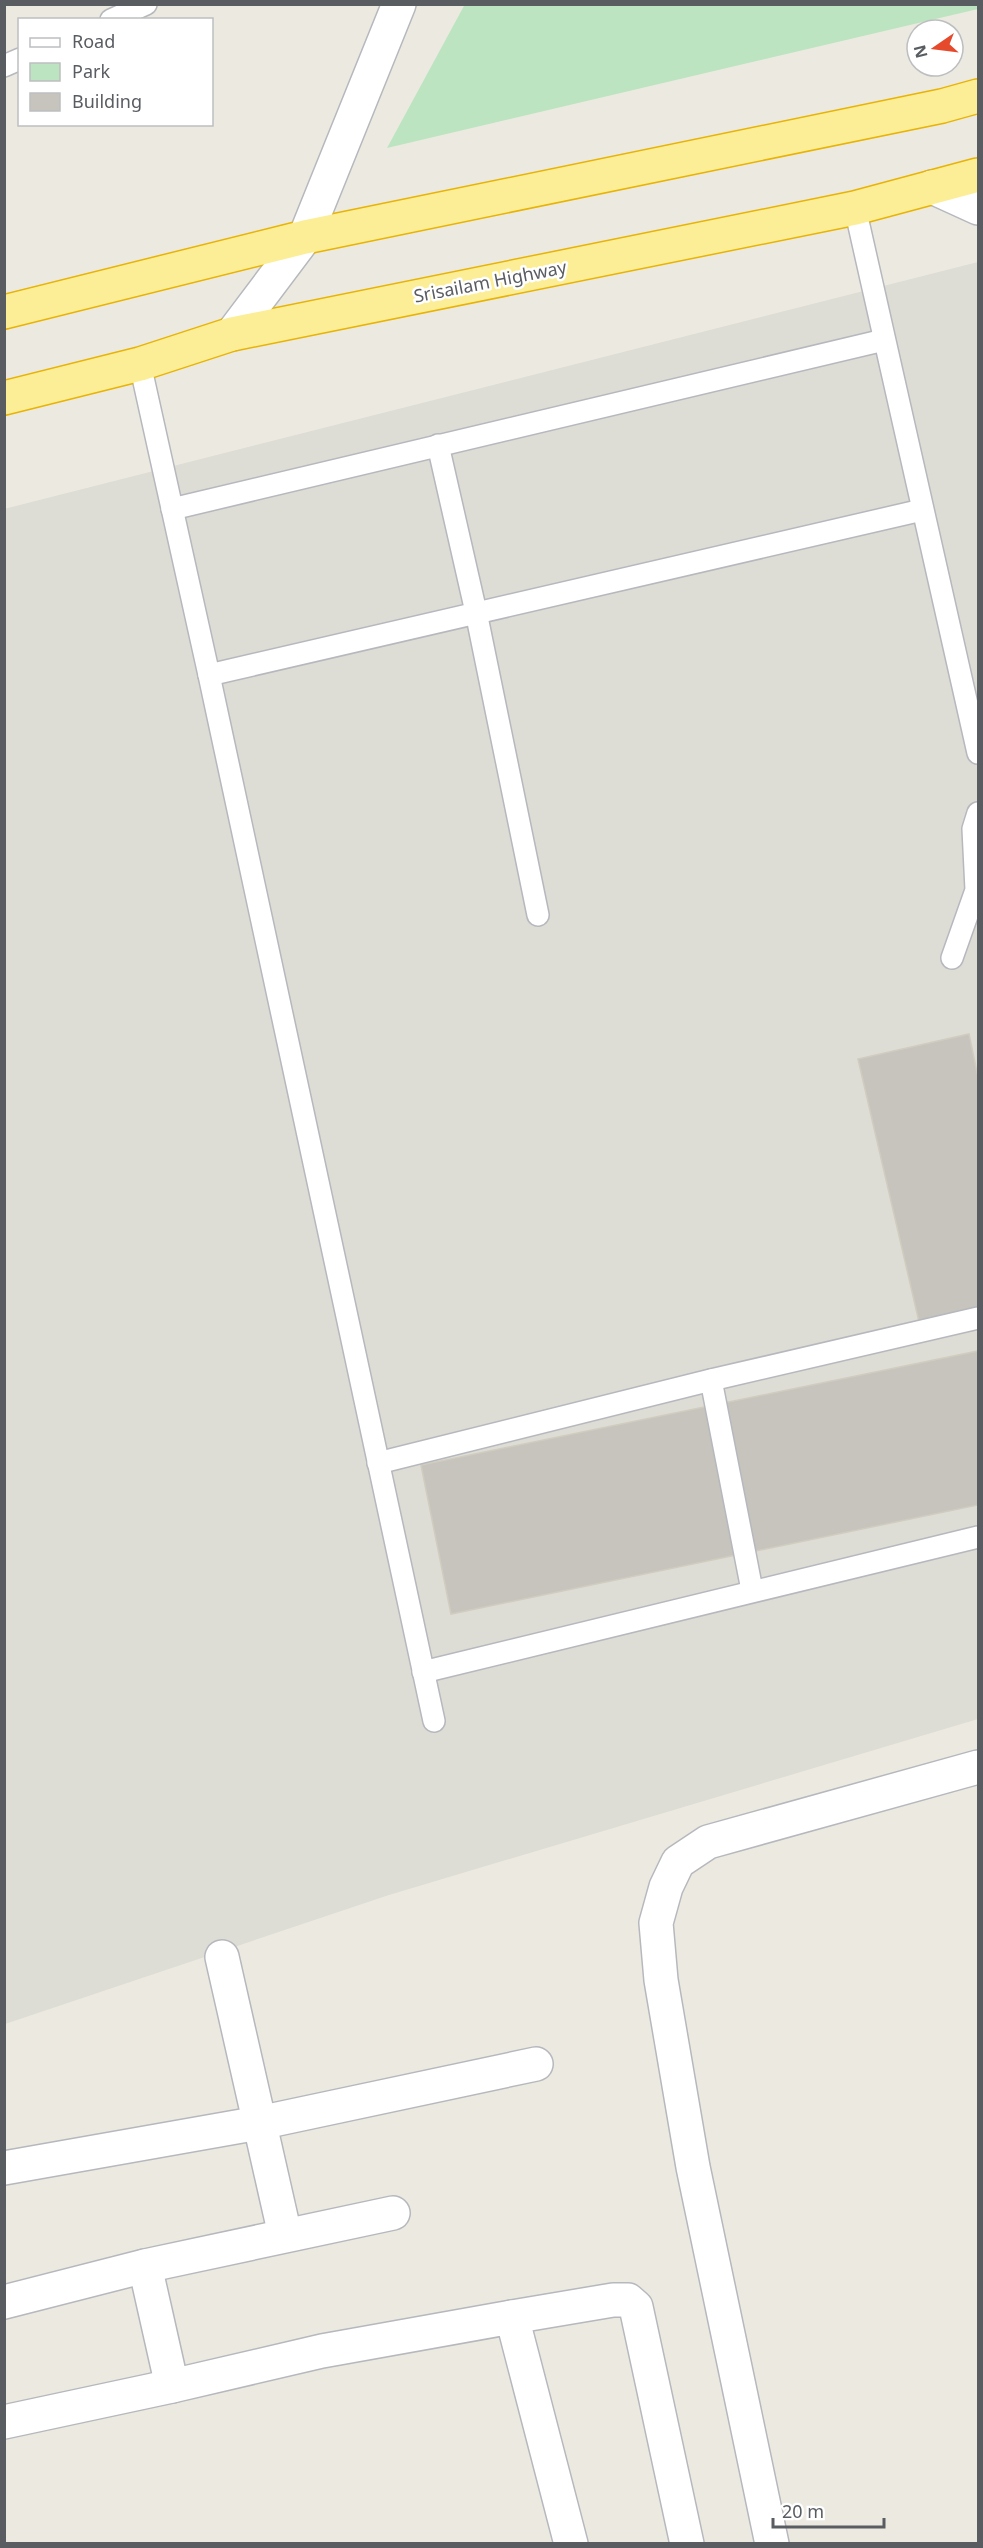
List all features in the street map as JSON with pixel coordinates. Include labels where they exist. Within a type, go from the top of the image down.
[{"type":"highway","points":[[4,312],[305,237],[942,106],[978,96]]},
{"type":"highway","name":"Srisailam Highway","points":[[4,398],[140,364],[232,334],[855,208],[978,175]]},
{"type":"street","points":[[232,334],[305,237],[399,4]]},
{"type":"street","points":[[932,187],[978,208]]},
{"type":"street","points":[[772,2544],[693,2166],[661,1980],[656,1923],[666,1887],[678,1862],[708,1842],[978,1767]]},
{"type":"street","points":[[222,1957],[285,2235]]},
{"type":"street","points":[[4,2168],[259,2123],[536,2064]]},
{"type":"street","points":[[4,2302],[145,2266],[393,2213]]},
{"type":"street","points":[[145,2266],[172,2386]]},
{"type":"street","points":[[4,2422],[322,2351],[512,2317],[614,2300],[628,2300],[636,2307],[687,2544]]},
{"type":"street","points":[[512,2317],[571,2544]]},
{"type":"lane","points":[[115,18],[146,4]]},
{"type":"lane","points":[[4,66],[18,60]]},
{"type":"lane","points":[[855,208],[978,753]]},
{"type":"lane","points":[[172,509],[885,340]]},
{"type":"lane","points":[[140,364],[434,1721]]},
{"type":"lane","points":[[438,445],[476,612],[538,915]]},
{"type":"lane","points":[[209,675],[922,510]]},
{"type":"lane","points":[[952,958],[976,890],[973,829],[978,813]]},
{"type":"lane","points":[[378,1463],[711,1380],[978,1318]]},
{"type":"lane","points":[[711,1380],[753,1590]]},
{"type":"lane","points":[[423,1672],[978,1537]]},
{"type":"shaded area","points":[[978,262],[978,1719],[389,1895],[5,2024],[4,509]]},
{"type":"green space","points":[[465,4],[978,4],[978,9],[940,18],[905,18],[905,26],[387,148]]},
{"type":"building","points":[[969,1034],[978,1077],[978,1313],[920,1326],[858,1059]]},
{"type":"building","points":[[978,1351],[978,1505],[451,1614],[421,1465]]}]
